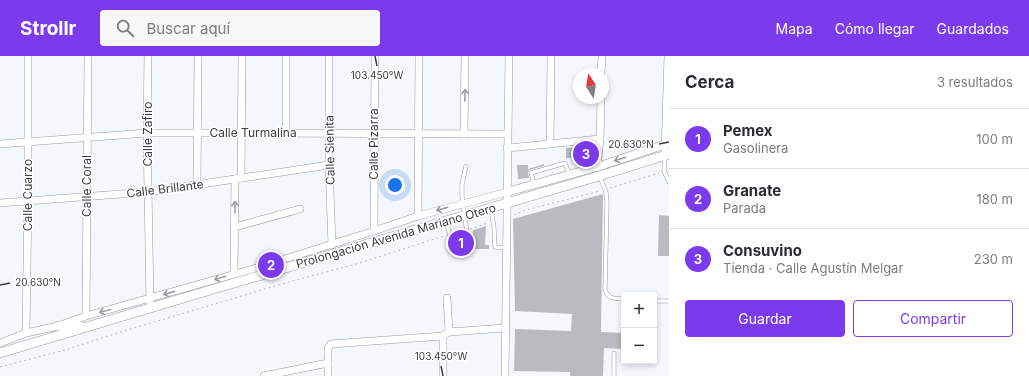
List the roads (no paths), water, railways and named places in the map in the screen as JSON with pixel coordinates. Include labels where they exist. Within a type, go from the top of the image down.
[{"type":"main road","name":"Prolongación Avenida Mariano Otero","points":[[0,353],[667,155]]},
{"type":"main road","points":[[58,326],[88,326]]},
{"type":"street","name":"Calle Cuarzo","points":[[26,334],[28,56]]},
{"type":"street","name":"Calle Coral","points":[[86,316],[88,56]]},
{"type":"street","name":"Calle Zafiro","points":[[148,56],[147,133],[150,308]]},
{"type":"street","points":[[197,185],[198,56]]},
{"type":"street","points":[[234,274],[235,227],[241,132],[242,56]]},
{"type":"street","points":[[286,56],[286,133]]},
{"type":"street","name":"Calle Sienita","points":[[329,56],[329,165],[332,245]]},
{"type":"street","name":"Calle Pizarra","points":[[374,231],[375,56]]},
{"type":"street","points":[[418,216],[419,56]]},
{"type":"street","points":[[464,134],[465,56]]},
{"type":"street","points":[[505,376],[509,56]]},
{"type":"street","points":[[550,144],[551,56]]},
{"type":"street","points":[[601,68],[602,56]]},
{"type":"street","points":[[667,155],[668,56]]},
{"type":"street","points":[[597,166],[600,139],[601,104]]},
{"type":"street","name":"Calle Turmalina","points":[[0,144],[147,133],[241,132],[507,134]]},
{"type":"street","points":[[507,148],[600,139]]},
{"type":"street","points":[[0,343],[86,316],[150,299],[332,245],[418,216],[570,175],[667,144]]},
{"type":"street","name":"Calle Brillante","points":[[0,204],[148,192],[329,165]]},
{"type":"street","points":[[235,227],[300,209]]},
{"type":"street","points":[[401,222],[403,233]]},
{"type":"street","points":[[443,376],[447,298]]},
{"type":"street","points":[[121,306],[123,316]]},
{"type":"street","points":[[328,376],[328,345],[506,328]]},
{"type":"street","points":[[264,376],[328,363]]},
{"type":"lane","points":[[667,155],[664,171],[669,182]]},
{"type":"lane","points":[[534,184],[531,173],[565,163],[570,175]]},
{"type":"lane","points":[[446,221],[455,252],[470,248],[462,184],[466,166]]},
{"type":"lane","points":[[599,176],[607,203],[605,290],[610,298],[621,299]]},
{"type":"lane","points":[[491,208],[494,221],[495,247],[507,248]]},
{"type":"lane","points":[[657,300],[669,301]]},
{"type":"lane","points":[[614,353],[614,376]]},
{"type":"place","name":"Consuvino","points":[[586,154]]},
{"type":"place","name":"Pemex","points":[[461,243]]},
{"type":"place","name":"Granate","points":[[271,265]]}]
